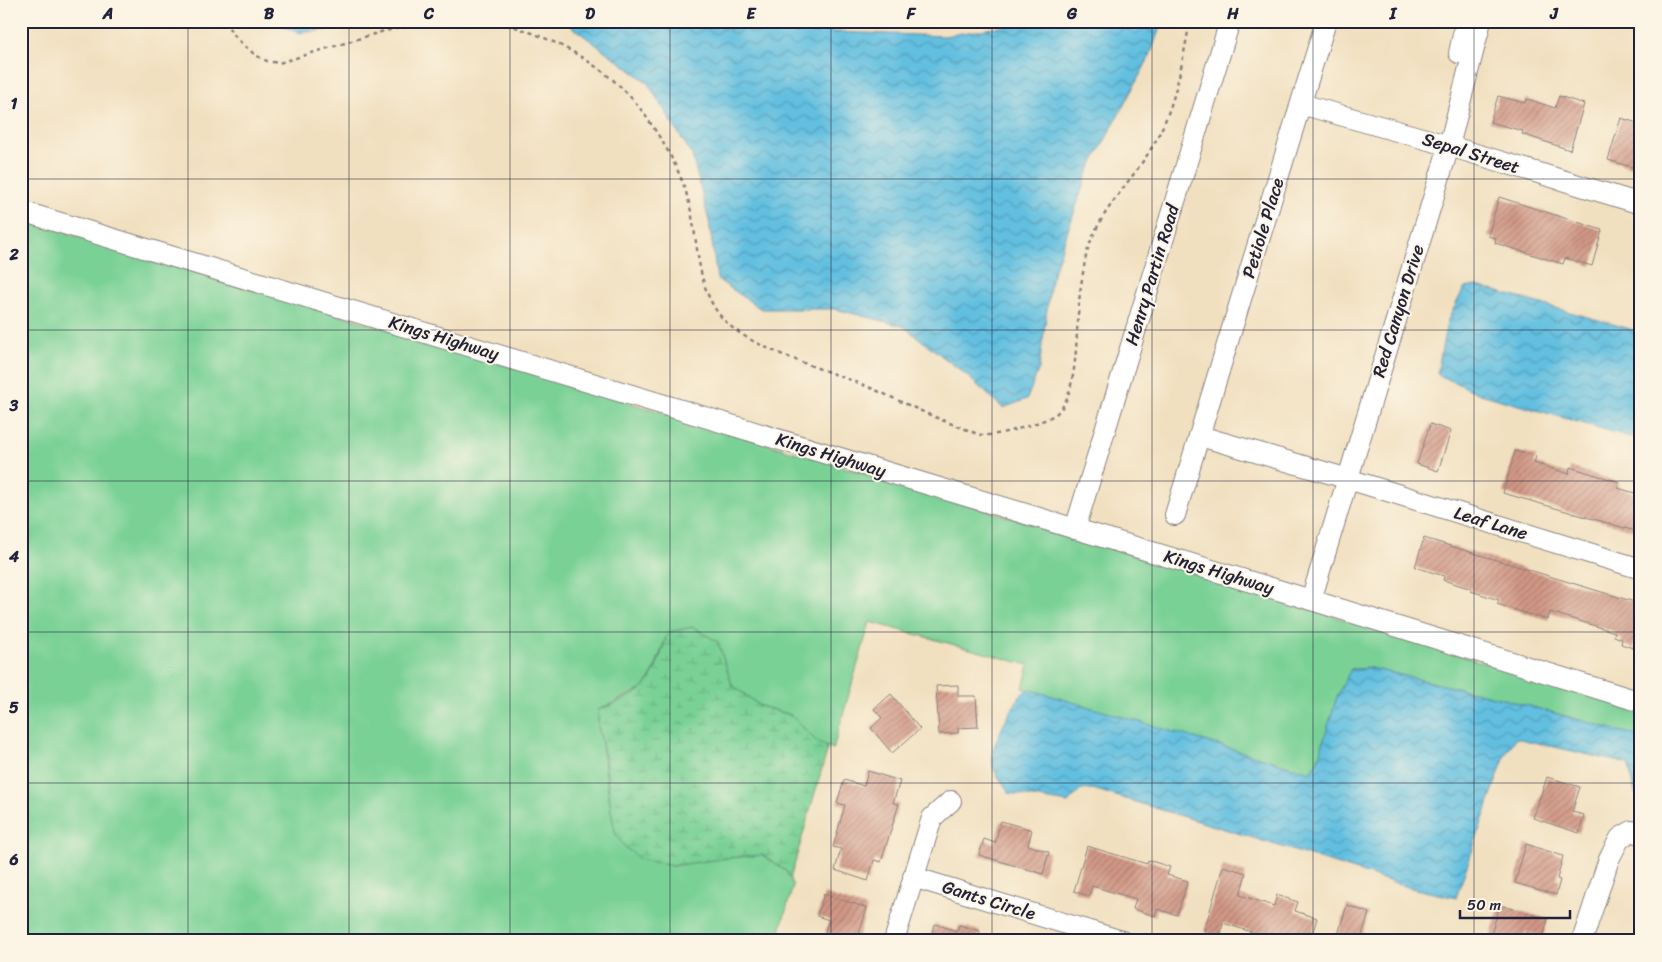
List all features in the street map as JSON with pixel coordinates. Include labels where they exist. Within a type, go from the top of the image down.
[{"type":"street","name":"Henry Partin Road","points":[[1075,529],[1230,21]]},
{"type":"street","name":"Petiole Place","points":[[1175,515],[1326,21]]},
{"type":"street","name":"Red Canyon Drive","points":[[1442,144],[1466,21]]},
{"type":"street","name":"Red Canyon Drive","points":[[1304,598],[1481,21]]},
{"type":"street","name":"Sepal Street","points":[[1301,104],[1641,204]]},
{"type":"street","name":"Kings Highway","points":[[21,211],[1304,598],[1641,702]]},
{"type":"street","points":[[1200,436],[1341,476]]},
{"type":"street","name":"Leaf Lane","points":[[1341,476],[1641,569]]},
{"type":"street","points":[[894,941],[932,818],[951,801]]},
{"type":"street","points":[[1582,941],[1613,852],[1620,838],[1632,831],[1641,834]]},
{"type":"street","name":"Gants Circle","points":[[913,877],[1122,941]]},
{"type":"path","points":[[225,21],[237,39],[257,55],[266,61],[279,63],[384,31],[436,21]]},
{"type":"path","points":[[483,21],[516,27],[564,46],[580,55],[625,91],[636,103],[652,124],[684,186],[690,207],[705,292],[725,322],[738,332],[770,349],[868,386],[934,417],[983,435],[996,434],[1036,423],[1057,413],[1067,398],[1075,363],[1078,311],[1085,258],[1098,225],[1109,207],[1140,167],[1167,117],[1179,80],[1190,21]]},
{"type":"green space","points":[[21,219],[1072,536],[1641,711],[1641,737],[1507,700],[1366,667],[1366,669],[1351,669],[1318,760],[1310,773],[1023,688],[1029,665],[870,622],[833,749],[817,742],[791,715],[760,706],[732,685],[725,666],[668,632],[654,671],[644,688],[598,710],[608,791],[616,835],[726,858],[763,855],[787,872],[793,886],[777,941],[21,941]]},
{"type":"green space","points":[[693,627],[718,642],[732,685],[760,706],[791,715],[817,742],[827,747],[790,879],[787,872],[763,855],[672,866],[640,859],[625,847],[616,835],[598,725],[598,710],[622,700],[644,687],[656,668],[668,632]]},
{"type":"water","points":[[269,21],[364,21],[341,28],[299,33]]},
{"type":"water","points":[[564,21],[669,21],[678,26],[944,36],[1011,25],[1017,21],[1162,21],[1150,56],[1088,172],[1051,280],[1039,368],[1027,399],[1003,408],[964,373],[903,326],[835,309],[761,309],[717,279],[709,221],[692,155],[647,82]]},
{"type":"water","points":[[1477,286],[1641,332],[1641,440],[1480,394],[1437,374],[1447,322],[1464,288]]},
{"type":"water","points":[[1366,667],[1507,700],[1641,737],[1641,798],[1638,798],[1634,789],[1628,764],[1516,738],[1505,755],[1456,898],[1411,888],[1093,789],[1081,789],[1068,803],[1009,793],[993,766],[993,750],[1008,716],[1018,699],[1028,689],[1310,772],[1318,760],[1337,696],[1351,669],[1365,669]]},
{"type":"building","points":[[1498,96],[1525,103],[1527,99],[1555,108],[1559,96],[1584,104],[1570,150],[1522,134],[1523,131],[1490,122]]},
{"type":"building","points":[[1621,118],[1641,124],[1641,148],[1635,168],[1608,160]]},
{"type":"building","points":[[1499,197],[1602,230],[1592,266],[1565,258],[1563,264],[1495,243],[1496,238],[1488,236]]},
{"type":"building","points":[[1430,424],[1451,431],[1438,471],[1417,464]]},
{"type":"building","points":[[1515,451],[1536,456],[1534,463],[1569,474],[1570,467],[1619,482],[1618,488],[1641,495],[1641,515],[1635,531],[1503,493]]},
{"type":"building","points":[[1424,538],[1641,604],[1641,623],[1633,648],[1621,644],[1622,639],[1614,636],[1615,632],[1550,612],[1548,620],[1518,611],[1497,604],[1499,600],[1443,580],[1444,576],[1415,567]]},
{"type":"building","points":[[958,685],[958,696],[976,696],[978,727],[958,728],[958,733],[939,734],[936,686]]},
{"type":"building","points":[[891,694],[920,729],[892,753],[871,728],[882,718],[874,709]]},
{"type":"building","points":[[868,771],[900,781],[893,803],[899,804],[881,862],[874,860],[868,881],[835,870],[841,849],[833,847],[845,805],[837,803],[844,780],[864,786]]},
{"type":"building","points":[[1547,777],[1580,787],[1572,812],[1584,815],[1579,833],[1533,818]]},
{"type":"building","points":[[1001,821],[1032,830],[1028,845],[1049,852],[1043,874],[979,855],[984,839],[995,843]]},
{"type":"building","points":[[1526,844],[1563,856],[1557,879],[1560,880],[1556,895],[1515,883]]},
{"type":"building","points":[[1087,846],[1147,864],[1148,860],[1170,867],[1167,875],[1188,881],[1177,915],[1157,909],[1155,916],[1133,909],[1136,899],[1092,886],[1089,896],[1074,891]]},
{"type":"building","points":[[1223,866],[1246,873],[1240,895],[1274,906],[1277,895],[1298,902],[1295,911],[1317,918],[1310,941],[1263,941],[1264,936],[1223,923],[1220,936],[1204,931]]},
{"type":"building","points":[[824,894],[867,908],[857,941],[851,941],[825,932],[829,920],[817,916]]},
{"type":"building","points":[[1347,905],[1369,913],[1360,941],[1336,941]]},
{"type":"building","points":[[1500,905],[1548,919],[1543,937],[1526,932],[1523,941],[1489,941]]},
{"type":"building","points":[[935,924],[957,931],[959,925],[980,931],[978,941],[929,941]]}]
